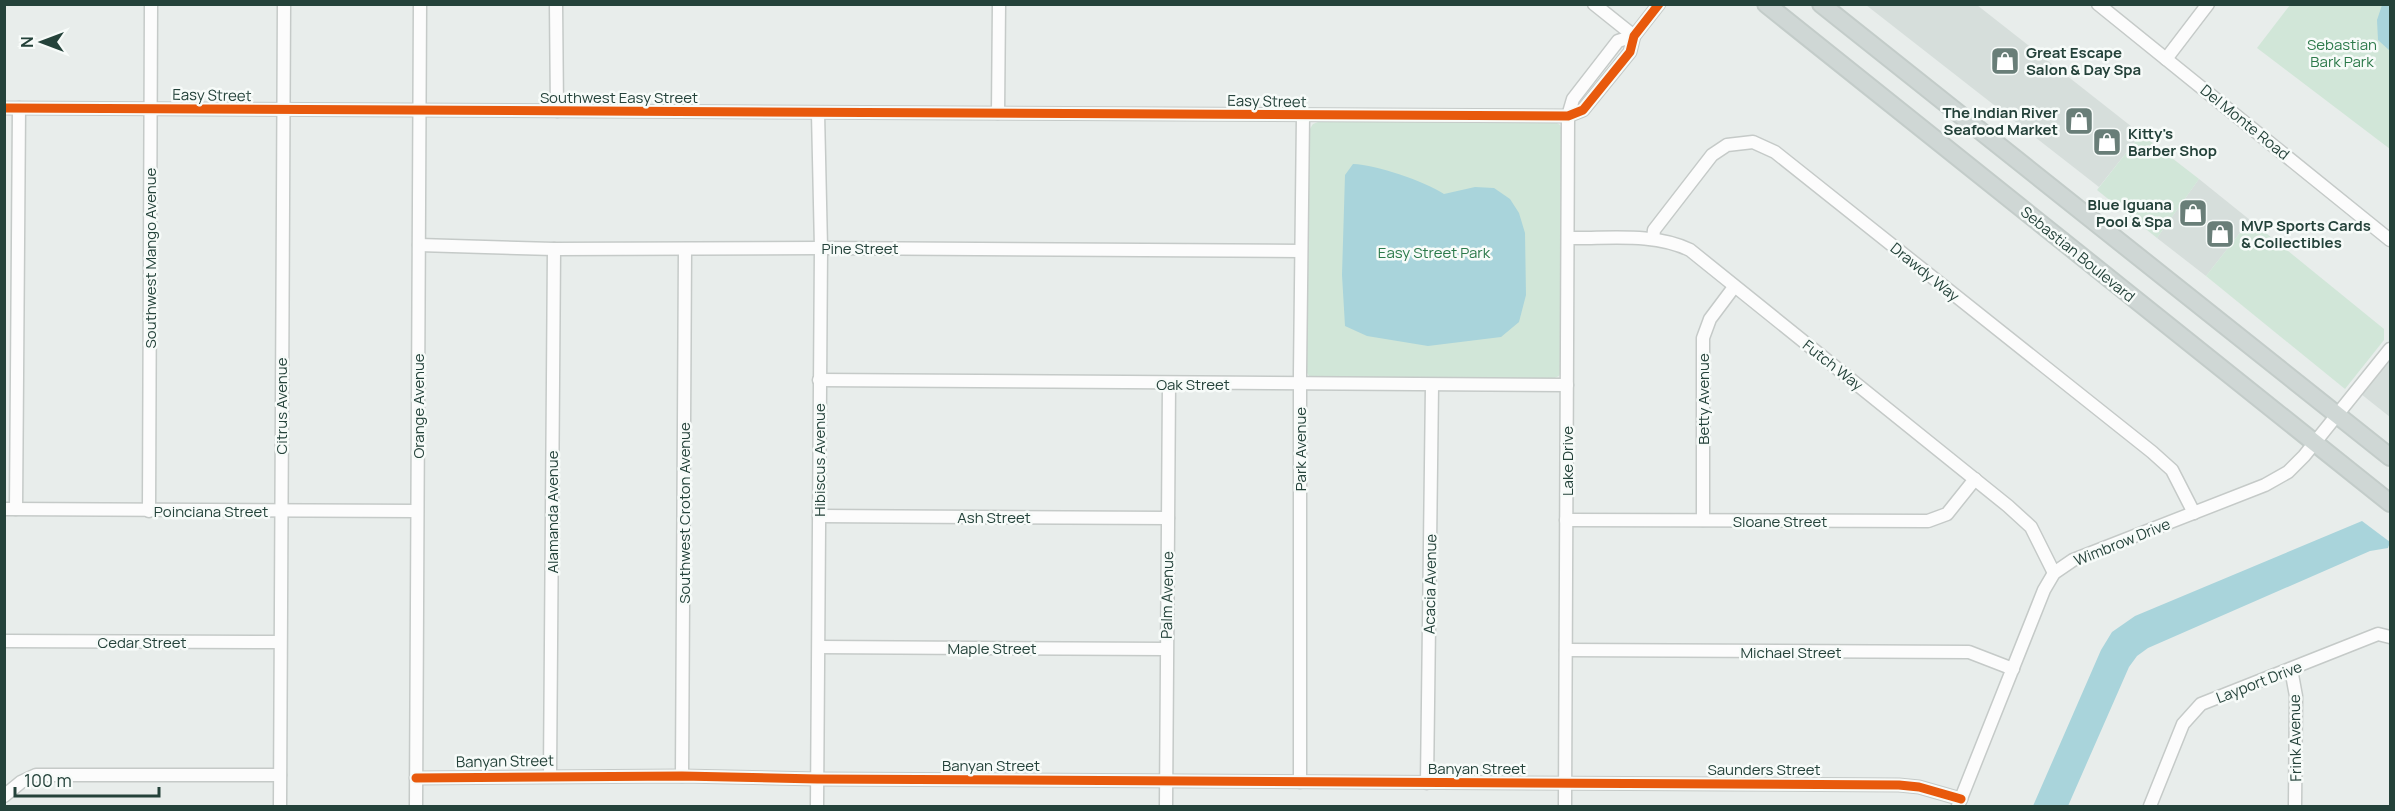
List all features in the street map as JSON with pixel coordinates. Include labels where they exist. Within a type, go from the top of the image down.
[{"type":"main road","name":"Sebastian Boulevard","points":[[1766,4],[2391,503]]},
{"type":"main road","points":[[1821,4],[2391,457]]},
{"type":"street","name":"Southwest Mango Avenue","points":[[149,511],[151,4]]},
{"type":"street","name":"Citrus Avenue","points":[[280,807],[279,642],[284,4]]},
{"type":"street","name":"Orange Avenue","points":[[416,807],[420,4]]},
{"type":"street","points":[[556,4],[556,111]]},
{"type":"street","points":[[998,113],[999,4]]},
{"type":"street","points":[[1594,4],[1634,36]]},
{"type":"street","points":[[1568,116],[1584,110],[1630,52],[1634,36],[1659,4]]},
{"type":"street","name":"Del Monte Road","points":[[2098,4],[2391,240]]},
{"type":"street","points":[[2166,59],[2208,4]]},
{"type":"street","name":"Easy Street","points":[[4,108],[420,112]]},
{"type":"street","points":[[10,508],[19,108]]},
{"type":"street","name":"Southwest Easy Street","points":[[420,112],[818,112]]},
{"type":"street","name":"Easy Street","points":[[818,112],[1568,116]]},
{"type":"street","name":"Hibiscus Avenue","points":[[817,807],[821,248],[818,112]]},
{"type":"street","name":"Park Avenue","points":[[1300,782],[1303,116]]},
{"type":"street","name":"Lake Drive","points":[[1565,807],[1568,116]]},
{"type":"street","name":"Drawdy Way","points":[[1653,239],[1654,230],[1712,155],[1727,146],[1752,142],[1775,152],[2152,452],[2172,470],[2193,513]]},
{"type":"street","name":"Futch Way","points":[[1568,238],[1653,239],[1675,243],[1690,250],[1975,479],[2031,527],[2054,573]]},
{"type":"street","name":"Pine Street","points":[[419,245],[554,249],[1301,251]]},
{"type":"street","name":"Alamanda Avenue","points":[[550,776],[554,249]]},
{"type":"street","name":"Southwest Croton Avenue","points":[[682,776],[685,249]]},
{"type":"street","name":"Betty Avenue","points":[[1703,520],[1703,338],[1710,319],[1734,287]]},
{"type":"street","name":"Wimbrow Drive","points":[[2054,573],[2073,560],[2265,485],[2280,477],[2296,464],[2315,443],[2391,349]]},
{"type":"street","name":"Oak Street","points":[[819,380],[1432,386],[1567,385]]},
{"type":"street","name":"Palm Avenue","points":[[1166,807],[1169,384]]},
{"type":"street","name":"Acacia Avenue","points":[[1427,783],[1432,386]]},
{"type":"street","name":"Sloane Street","points":[[1566,520],[1928,521],[1947,514],[1975,479]]},
{"type":"street","name":"Poinciana Street","points":[[10,508],[280,512],[417,511]]},
{"type":"street","name":"Ash Street","points":[[819,516],[1168,518]]},
{"type":"street","points":[[1959,803],[2054,573]]},
{"type":"street","name":"Layport Drive","points":[[2150,807],[2183,724],[2201,704],[2378,634],[2391,637]]},
{"type":"street","name":"Cedar Street","points":[[4,641],[279,642]]},
{"type":"street","name":"Maple Street","points":[[819,647],[1166,649]]},
{"type":"street","name":"Michael Street","points":[[1566,650],[1969,652],[2013,669]]},
{"type":"street","name":"Frink Avenue","points":[[2291,669],[2296,696],[2295,807]]},
{"type":"street","points":[[4,796],[21,782],[36,775],[280,775]]},
{"type":"street","name":"Banyan Street","points":[[416,777],[682,776],[817,779],[1565,783]]},
{"type":"street","name":"Saunders Street","points":[[1565,783],[1899,785],[1919,787],[1959,803]]},
{"type":"shaded area","points":[[1866,5],[1977,5],[2141,134],[2099,187]]},
{"type":"shaded area","points":[[2199,179],[2250,220],[2206,276],[2157,238]]},
{"type":"shaded area","points":[[2390,357],[2390,417],[2361,394]]},
{"type":"green space","name":"Sebastian Bark Park","points":[[2290,5],[2390,5],[2390,149],[2257,48]]},
{"type":"green space","name":"Easy Street Park","points":[[1323,120],[1554,121],[1560,125],[1564,136],[1563,368],[1559,376],[1548,381],[1318,380],[1309,376],[1304,368],[1306,135],[1313,124]]},
{"type":"green space","points":[[2141,134],[2199,179],[2157,238],[2097,190]]},
{"type":"green space","points":[[2250,220],[2384,329],[2384,340],[2345,389],[2206,276]]},
{"type":"water","points":[[2382,5],[2390,5],[2390,51],[2378,40],[2377,20]]},
{"type":"water","points":[[1353,164],[1400,174],[1444,194],[1475,187],[1494,188],[1510,199],[1519,213],[1525,233],[1526,295],[1519,322],[1501,337],[1428,346],[1367,336],[1345,326],[1342,275],[1345,175]]},
{"type":"water","points":[[2362,521],[2390,542],[2388,548],[2370,551],[2148,648],[2137,656],[2129,667],[2068,806],[2033,806],[2101,650],[2112,632],[2135,616]]},
{"type":"cycle path","points":[[4,108],[1568,116],[1583,110],[1630,52],[1634,36],[1659,4]]},
{"type":"cycle path","points":[[416,778],[682,776],[817,779],[1899,785],[1919,787],[1961,799]]},
{"type":"place","name":"Great Escape Salon & Day Spa","points":[[2005,61]]},
{"type":"place","name":"The Indian River Seafood Market","points":[[2079,121]]},
{"type":"place","name":"Kitty's Barber Shop","points":[[2107,142]]},
{"type":"place","name":"Blue Iguana Pool & Spa","points":[[2193,213]]},
{"type":"place","name":"MVP Sports Cards & Collectibles","points":[[2220,234]]}]
